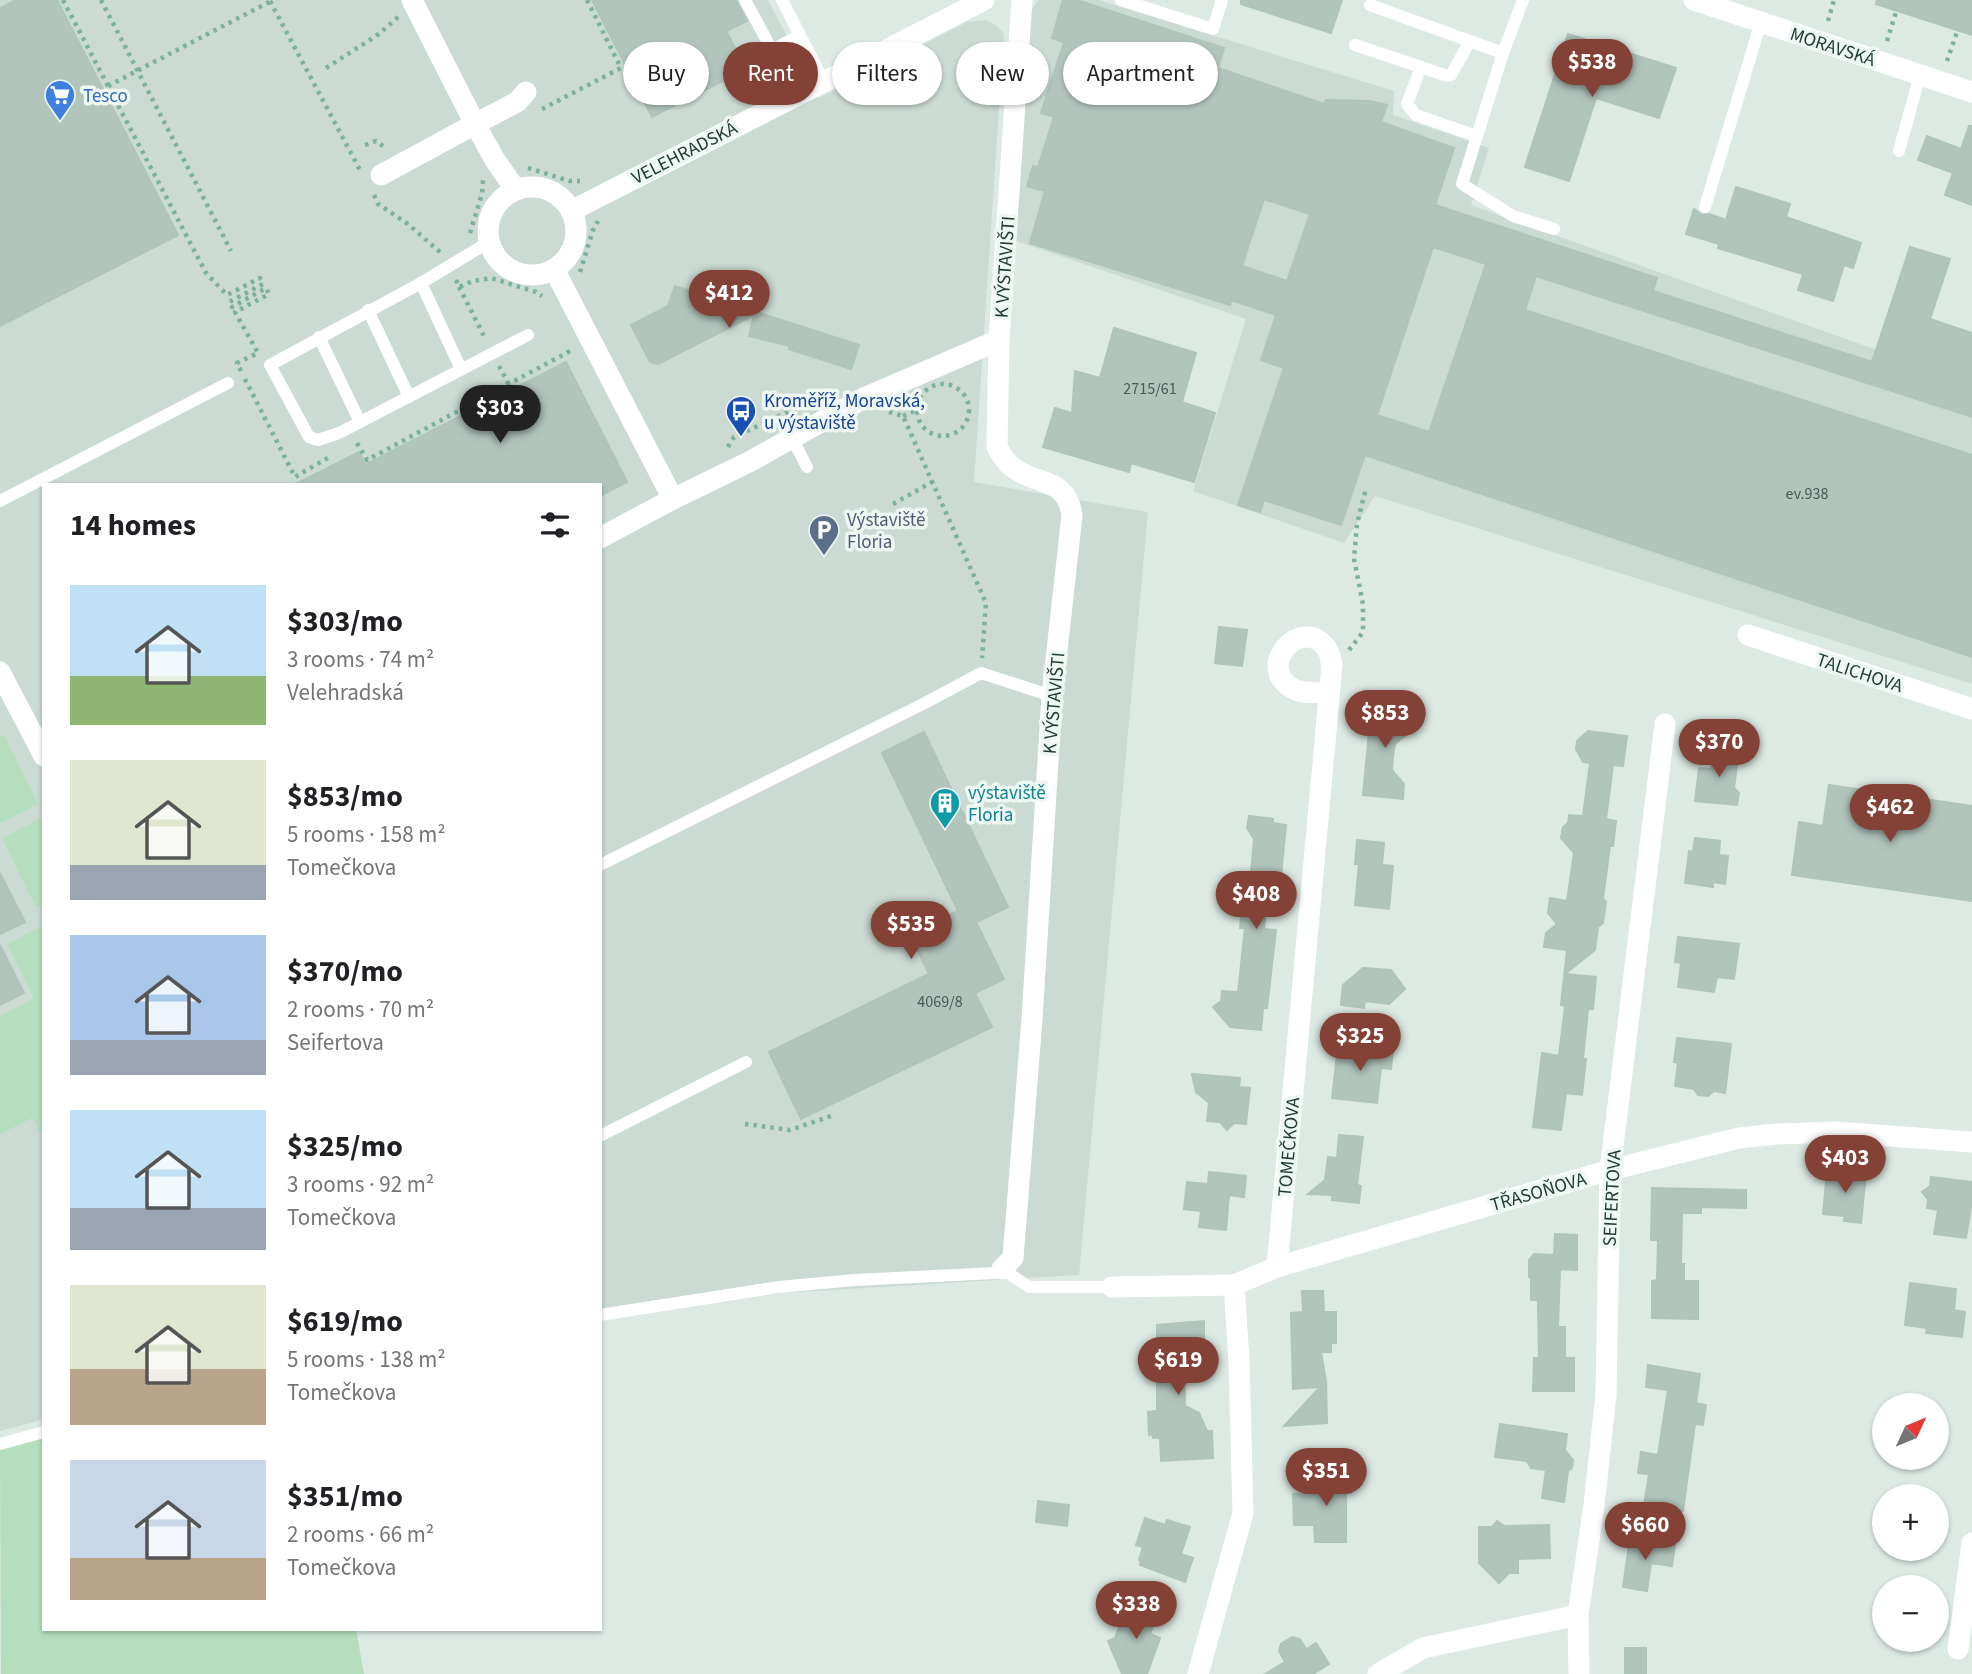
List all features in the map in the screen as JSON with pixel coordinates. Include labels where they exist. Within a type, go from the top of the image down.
[{"type":"street","name":"VELEHRADSKÁ","points":[[571,211],[984,0]]},
{"type":"street","name":"K VÝSTAVIŠTI","points":[[1002,1269],[1013,1258],[1032,1019],[1052,696],[1072,515],[1070,501],[1055,485],[1017,471],[997,447],[999,340],[1022,0]]},
{"type":"street","name":"MORAVSKÁ","points":[[1694,0],[1972,92]]},
{"type":"street","points":[[408,6],[495,160],[516,190]]},
{"type":"street","points":[[373,184],[517,102],[526,92]]},
{"type":"street","points":[[532,187],[548,190],[561,198],[571,211],[576,227],[575,243],[567,258],[554,269],[539,275],[523,274],[508,268],[496,257],[489,242],[488,226],[493,211],[503,198],[516,190],[532,187]]},
{"type":"street","points":[[554,269],[673,499],[602,537]]},
{"type":"street","name":"K VÝSTAVIŠTI","points":[[673,499],[864,398],[999,340]]},
{"type":"street","name":"TALICHOVA","points":[[1748,635],[1972,709]]},
{"type":"street","points":[[0,672],[42,752]]},
{"type":"street","name":"TOMEČKOVA","points":[[1277,1267],[1329,692]]},
{"type":"street","name":"SEIFERTOVA","points":[[1579,1674],[1578,1615],[1606,1395],[1610,1170],[1665,724]]},
{"type":"street","name":"TŘASOŇOVA","points":[[1112,1287],[1234,1284],[1277,1267],[1698,1147],[1776,1134],[1836,1132],[1972,1142]]},
{"type":"street","points":[[1205,1669],[1243,1513],[1234,1284]]},
{"type":"street","points":[[1958,1649],[1972,1543]]},
{"type":"street","points":[[1378,1674],[1423,1647],[1578,1615]]},
{"type":"lane","points":[[746,0],[772,50],[800,35]]},
{"type":"lane","points":[[782,0],[823,80]]},
{"type":"lane","points":[[1121,0],[1213,29],[1222,0]]},
{"type":"lane","points":[[1520,1],[1462,184],[1513,216],[1554,229]]},
{"type":"lane","points":[[1370,5],[1503,53]]},
{"type":"lane","points":[[1705,207],[1761,22]]},
{"type":"lane","points":[[1355,45],[1447,76],[1451,75],[1470,41]]},
{"type":"lane","points":[[1421,67],[1407,104],[1416,115],[1476,136]]},
{"type":"lane","points":[[1899,151],[1920,75]]},
{"type":"lane","points":[[489,242],[421,283],[270,365],[309,437],[318,440],[329,438],[528,335]]},
{"type":"lane","points":[[421,283],[461,369]]},
{"type":"lane","points":[[368,310],[409,397]]},
{"type":"lane","points":[[319,337],[360,422]]},
{"type":"lane","points":[[0,501],[228,383]]},
{"type":"lane","points":[[792,438],[807,467]]},
{"type":"lane","points":[[602,864],[981,673],[1052,696]]},
{"type":"lane","points":[[602,1135],[746,1062]]},
{"type":"lane","points":[[602,1315],[779,1287],[995,1273],[1002,1269],[1029,1287],[1112,1287]]},
{"type":"lane","points":[[0,1444],[42,1433]]},
{"type":"path","points":[[63,0],[206,273],[226,295],[261,278],[263,284],[229,302],[232,307],[266,288],[269,294],[235,312],[258,353],[237,363],[295,477],[336,453]]},
{"type":"path","points":[[101,0],[231,251]]},
{"type":"path","points":[[108,86],[271,0],[373,184],[379,204],[408,223],[443,255],[449,251]]},
{"type":"path","points":[[531,115],[621,68],[587,0]]},
{"type":"path","points":[[1828,21],[1834,0]]},
{"type":"path","points":[[326,68],[379,34],[408,6]]},
{"type":"path","points":[[1887,41],[1896,12]]},
{"type":"path","points":[[1947,62],[1956,32]]},
{"type":"path","points":[[365,145],[376,141],[384,148],[392,149]]},
{"type":"path","points":[[449,266],[459,287],[491,278],[536,292],[547,302],[552,312],[587,293],[581,280],[581,266],[589,250],[593,230],[605,215],[614,209],[598,176],[570,181],[520,163]]},
{"type":"path","points":[[468,237],[482,194],[483,178]]},
{"type":"path","points":[[346,447],[356,442],[367,460],[572,351],[567,341]]},
{"type":"path","points":[[941,384],[950,385],[964,395],[968,410],[963,426],[948,435],[940,435],[925,428],[920,422],[917,410],[920,397],[941,384]]},
{"type":"path","points":[[724,453],[734,437],[814,398],[826,396]]},
{"type":"path","points":[[864,398],[871,414],[887,411],[904,416],[917,410]]},
{"type":"path","points":[[904,416],[986,603],[981,673]]},
{"type":"path","points":[[893,504],[932,482]]},
{"type":"path","points":[[1345,656],[1363,632],[1363,604],[1354,559],[1357,524],[1366,488]]},
{"type":"path","points":[[745,1124],[790,1130],[831,1116]]},
{"type":"shaded area","points":[[0,0],[768,0],[790,42],[723,42],[723,105],[818,105],[818,96],[819,98],[832,91],[832,105],[942,105],[942,42],[928,42],[967,22],[986,20],[997,26],[1004,34],[1003,42],[956,42],[956,105],[999,105],[974,482],[1148,512],[1079,1275],[782,1293],[602,1321],[602,483],[42,483],[42,1420],[0,1431]]},
{"type":"shaded area","points":[[1038,0],[1098,0],[1394,91],[1393,115],[1489,148],[1471,205],[1972,384],[1972,684],[1375,496],[1344,543],[1193,491],[1246,319],[1013,240],[1022,105],[1049,105],[1049,42],[1026,42],[1028,16]]},
{"type":"green space","points":[[4,735],[38,804],[0,823],[0,737]]},
{"type":"green space","points":[[42,818],[42,905],[36,907],[2,838]]},
{"type":"green space","points":[[42,926],[42,1130],[39,1132],[32,1118],[0,1134],[0,1016],[34,998],[7,944]]},
{"type":"green space","points":[[42,1434],[42,1631],[356,1631],[364,1674],[1,1674],[0,1444]]},
{"type":"building","name":"Tesco","points":[[16,0],[57,0],[178,235],[0,326],[0,8]]},
{"type":"building","points":[[592,0],[736,0],[747,21],[726,31],[732,42],[723,42],[723,81],[709,88],[709,42],[623,42],[623,60]]},
{"type":"building","points":[[1063,0],[1077,0],[1206,42],[1064,42],[1052,38]]},
{"type":"building","points":[[1241,0],[1342,0],[1331,33],[1241,4]]},
{"type":"building","points":[[1877,0],[1972,0],[1972,35],[1876,4]]},
{"type":"building","points":[[1568,34],[1676,68],[1659,118],[1596,98],[1569,181],[1525,167]]},
{"type":"building","points":[[1063,45],[1063,105],[1218,105],[1218,68],[1324,104],[1326,100],[1370,101],[1387,105],[1381,122],[1454,148],[1435,205],[1657,278],[1653,291],[1872,362],[1910,247],[1950,259],[1930,319],[1972,333],[1972,417],[1536,276],[1525,310],[1972,455],[1972,657],[1365,455],[1341,525],[1264,500],[1260,512],[1238,505],[1284,368],[1261,360],[1276,315],[1231,300],[1230,305],[1030,243],[1045,191],[1027,186],[1033,166],[1038,167],[1054,117],[1041,113],[1044,105],[1049,105],[1049,88]],"holes":[[[1264,199],[1310,214],[1287,281],[1242,266]],[[1433,247],[1486,264],[1429,432],[1377,415]]]},
{"type":"building","points":[[1218,46],[1224,48],[1218,68]]},
{"type":"building","points":[[646,105],[676,105],[652,117]]},
{"type":"building","points":[[1969,126],[1972,126],[1972,205],[1945,195],[1953,173],[1918,160],[1927,136],[1961,149]]},
{"type":"building","points":[[1736,187],[1790,204],[1786,217],[1861,243],[1853,268],[1844,265],[1833,301],[1798,290],[1803,274],[1718,248],[1719,244],[1686,234],[1694,209],[1702,215],[1709,214],[1726,220]]},
{"type":"building","points":[[675,286],[859,345],[851,369],[789,349],[790,346],[749,336],[754,315],[658,364],[650,362],[631,325],[668,306]]},
{"type":"building","points":[[1114,328],[1196,353],[1182,402],[1215,413],[1194,482],[1131,463],[1129,472],[1043,447],[1055,408],[1072,413],[1075,371],[1100,378]]},
{"type":"building","points":[[566,362],[627,482],[602,495],[602,483],[298,483],[359,452],[365,465]]},
{"type":"building","points":[[1219,627],[1247,630],[1242,666],[1215,663]]},
{"type":"building","points":[[1372,701],[1405,705],[1404,713],[1411,721],[1410,732],[1395,744],[1393,757],[1392,770],[1404,784],[1403,799],[1363,795]]},
{"type":"building","points":[[1588,731],[1627,736],[1623,766],[1613,765],[1606,819],[1616,821],[1603,898],[1606,902],[1603,923],[1598,927],[1595,950],[1565,974],[1596,977],[1593,1009],[1588,1009],[1582,1095],[1566,1093],[1561,1130],[1533,1127],[1542,1053],[1559,1056],[1565,1006],[1561,1005],[1567,950],[1544,947],[1546,933],[1557,924],[1548,913],[1550,898],[1567,901],[1574,853],[1561,838],[1569,815],[1583,816],[1590,763],[1583,762],[1576,749],[1577,741]]},
{"type":"building","points":[[924,732],[1008,907],[976,922],[1004,979],[975,993],[992,1027],[801,1119],[769,1052],[929,974],[910,934],[958,911],[882,753]]},
{"type":"building","points":[[1710,748],[1739,751],[1734,788],[1739,793],[1737,805],[1695,801],[1699,768],[1712,769]]},
{"type":"building","points":[[1829,785],[1972,806],[1972,901],[1792,875],[1799,822],[1823,826]]},
{"type":"building","points":[[1249,816],[1273,819],[1273,823],[1286,825],[1281,876],[1270,875],[1264,929],[1276,930],[1267,1008],[1263,1008],[1261,1030],[1230,1027],[1213,1007],[1221,1001],[1222,991],[1238,992],[1245,928],[1240,928],[1242,906],[1248,906],[1254,839],[1247,828]]},
{"type":"building","points":[[1695,838],[1720,841],[1719,855],[1728,856],[1725,884],[1713,882],[1713,887],[1685,883],[1689,851],[1693,852]]},
{"type":"building","points":[[1357,840],[1384,843],[1382,865],[1393,866],[1389,909],[1355,905],[1359,864],[1355,864]]},
{"type":"building","points":[[0,873],[25,922],[0,934]]},
{"type":"building","points":[[1678,937],[1739,944],[1734,979],[1717,977],[1714,992],[1678,987],[1681,963],[1675,962]]},
{"type":"building","points":[[0,945],[24,993],[0,1005]]},
{"type":"building","points":[[1363,968],[1391,970],[1405,989],[1389,1004],[1365,1001],[1364,1008],[1341,1005],[1343,985]]},
{"type":"building","points":[[1677,1038],[1731,1044],[1725,1093],[1714,1091],[1708,1096],[1698,1095],[1694,1089],[1675,1086]]},
{"type":"building","points":[[1338,1045],[1393,1050],[1391,1069],[1381,1068],[1377,1103],[1332,1098]]},
{"type":"building","points":[[1192,1074],[1240,1078],[1239,1087],[1250,1088],[1246,1124],[1234,1123],[1227,1130],[1220,1122],[1207,1121],[1209,1103],[1196,1092]]},
{"type":"building","points":[[1339,1135],[1363,1137],[1357,1185],[1361,1186],[1359,1203],[1332,1200],[1332,1195],[1308,1194],[1325,1180],[1328,1157],[1337,1158]]},
{"type":"building","points":[[1827,1171],[1866,1174],[1861,1223],[1844,1221],[1845,1216],[1823,1214]]},
{"type":"building","points":[[1209,1172],[1246,1176],[1244,1197],[1229,1195],[1226,1230],[1199,1227],[1201,1211],[1184,1209],[1187,1182],[1208,1184]]},
{"type":"building","points":[[1931,1177],[1972,1182],[1966,1238],[1934,1234],[1938,1210],[1927,1208],[1928,1199],[1922,1192],[1930,1186]]},
{"type":"building","points":[[1652,1188],[1746,1190],[1746,1208],[1701,1207],[1701,1213],[1682,1213],[1681,1264],[1684,1264],[1684,1281],[1698,1281],[1698,1319],[1652,1318],[1652,1281],[1657,1280],[1658,1240],[1651,1240]]},
{"type":"building","points":[[1555,1234],[1577,1235],[1577,1270],[1560,1269],[1558,1327],[1565,1327],[1565,1358],[1574,1358],[1574,1391],[1533,1391],[1534,1358],[1539,1358],[1538,1300],[1531,1300],[1529,1260],[1534,1254],[1554,1255]]},
{"type":"building","points":[[1910,1283],[1956,1289],[1954,1310],[1965,1312],[1962,1337],[1926,1333],[1927,1328],[1905,1325]]},
{"type":"building","points":[[1302,1291],[1323,1291],[1324,1312],[1336,1312],[1336,1343],[1331,1343],[1331,1352],[1321,1352],[1326,1381],[1327,1423],[1284,1426],[1320,1387],[1293,1389],[1291,1313],[1303,1312]]},
{"type":"building","points":[[1204,1321],[1204,1345],[1187,1345],[1188,1363],[1184,1363],[1185,1406],[1199,1413],[1207,1431],[1212,1431],[1213,1458],[1161,1461],[1160,1438],[1149,1435],[1148,1412],[1157,1411],[1157,1325]]},
{"type":"building","points":[[1648,1365],[1700,1374],[1696,1403],[1706,1405],[1703,1425],[1695,1424],[1683,1511],[1644,1506],[1649,1474],[1638,1473],[1641,1452],[1658,1455],[1668,1390],[1646,1387]]},
{"type":"building","points":[[1500,1424],[1567,1434],[1565,1450],[1573,1460],[1572,1468],[1568,1471],[1564,1502],[1542,1498],[1546,1470],[1531,1468],[1527,1461],[1495,1457]]},
{"type":"building","points":[[1328,1469],[1350,1469],[1351,1493],[1346,1493],[1346,1542],[1315,1542],[1314,1525],[1294,1525],[1293,1494],[1328,1493]]},
{"type":"building","points":[[1038,1501],[1069,1505],[1067,1526],[1036,1522]]},
{"type":"building","points":[[1145,1518],[1165,1525],[1167,1520],[1190,1527],[1181,1554],[1193,1558],[1185,1582],[1140,1565],[1143,1547],[1136,1545]]},
{"type":"building","points":[[1497,1521],[1504,1526],[1549,1525],[1550,1558],[1518,1559],[1518,1573],[1509,1573],[1499,1583],[1479,1563],[1479,1527],[1492,1527]]},
{"type":"building","points":[[1630,1538],[1675,1545],[1672,1566],[1651,1563],[1647,1591],[1623,1587]]},
{"type":"building","points":[[1133,1603],[1158,1612],[1150,1634],[1160,1638],[1147,1674],[1122,1674],[1108,1641],[1115,1638],[1123,1617],[1128,1618]]},
{"type":"building","points":[[1292,1637],[1300,1639],[1306,1649],[1316,1643],[1329,1664],[1313,1674],[1265,1674],[1285,1662],[1279,1651],[1281,1644]]},
{"type":"building","points":[[1625,1648],[1646,1648],[1646,1674],[1625,1674]]},
{"type":"place","name":"Tesco","points":[[60,122]]},
{"type":"place","name":"Kroměříž, Moravská, u výstaviště","points":[[741,438]]},
{"type":"place","name":"Výstaviště Floria","points":[[824,557]]},
{"type":"place","name":"výstaviště Floria","points":[[945,830]]}]
